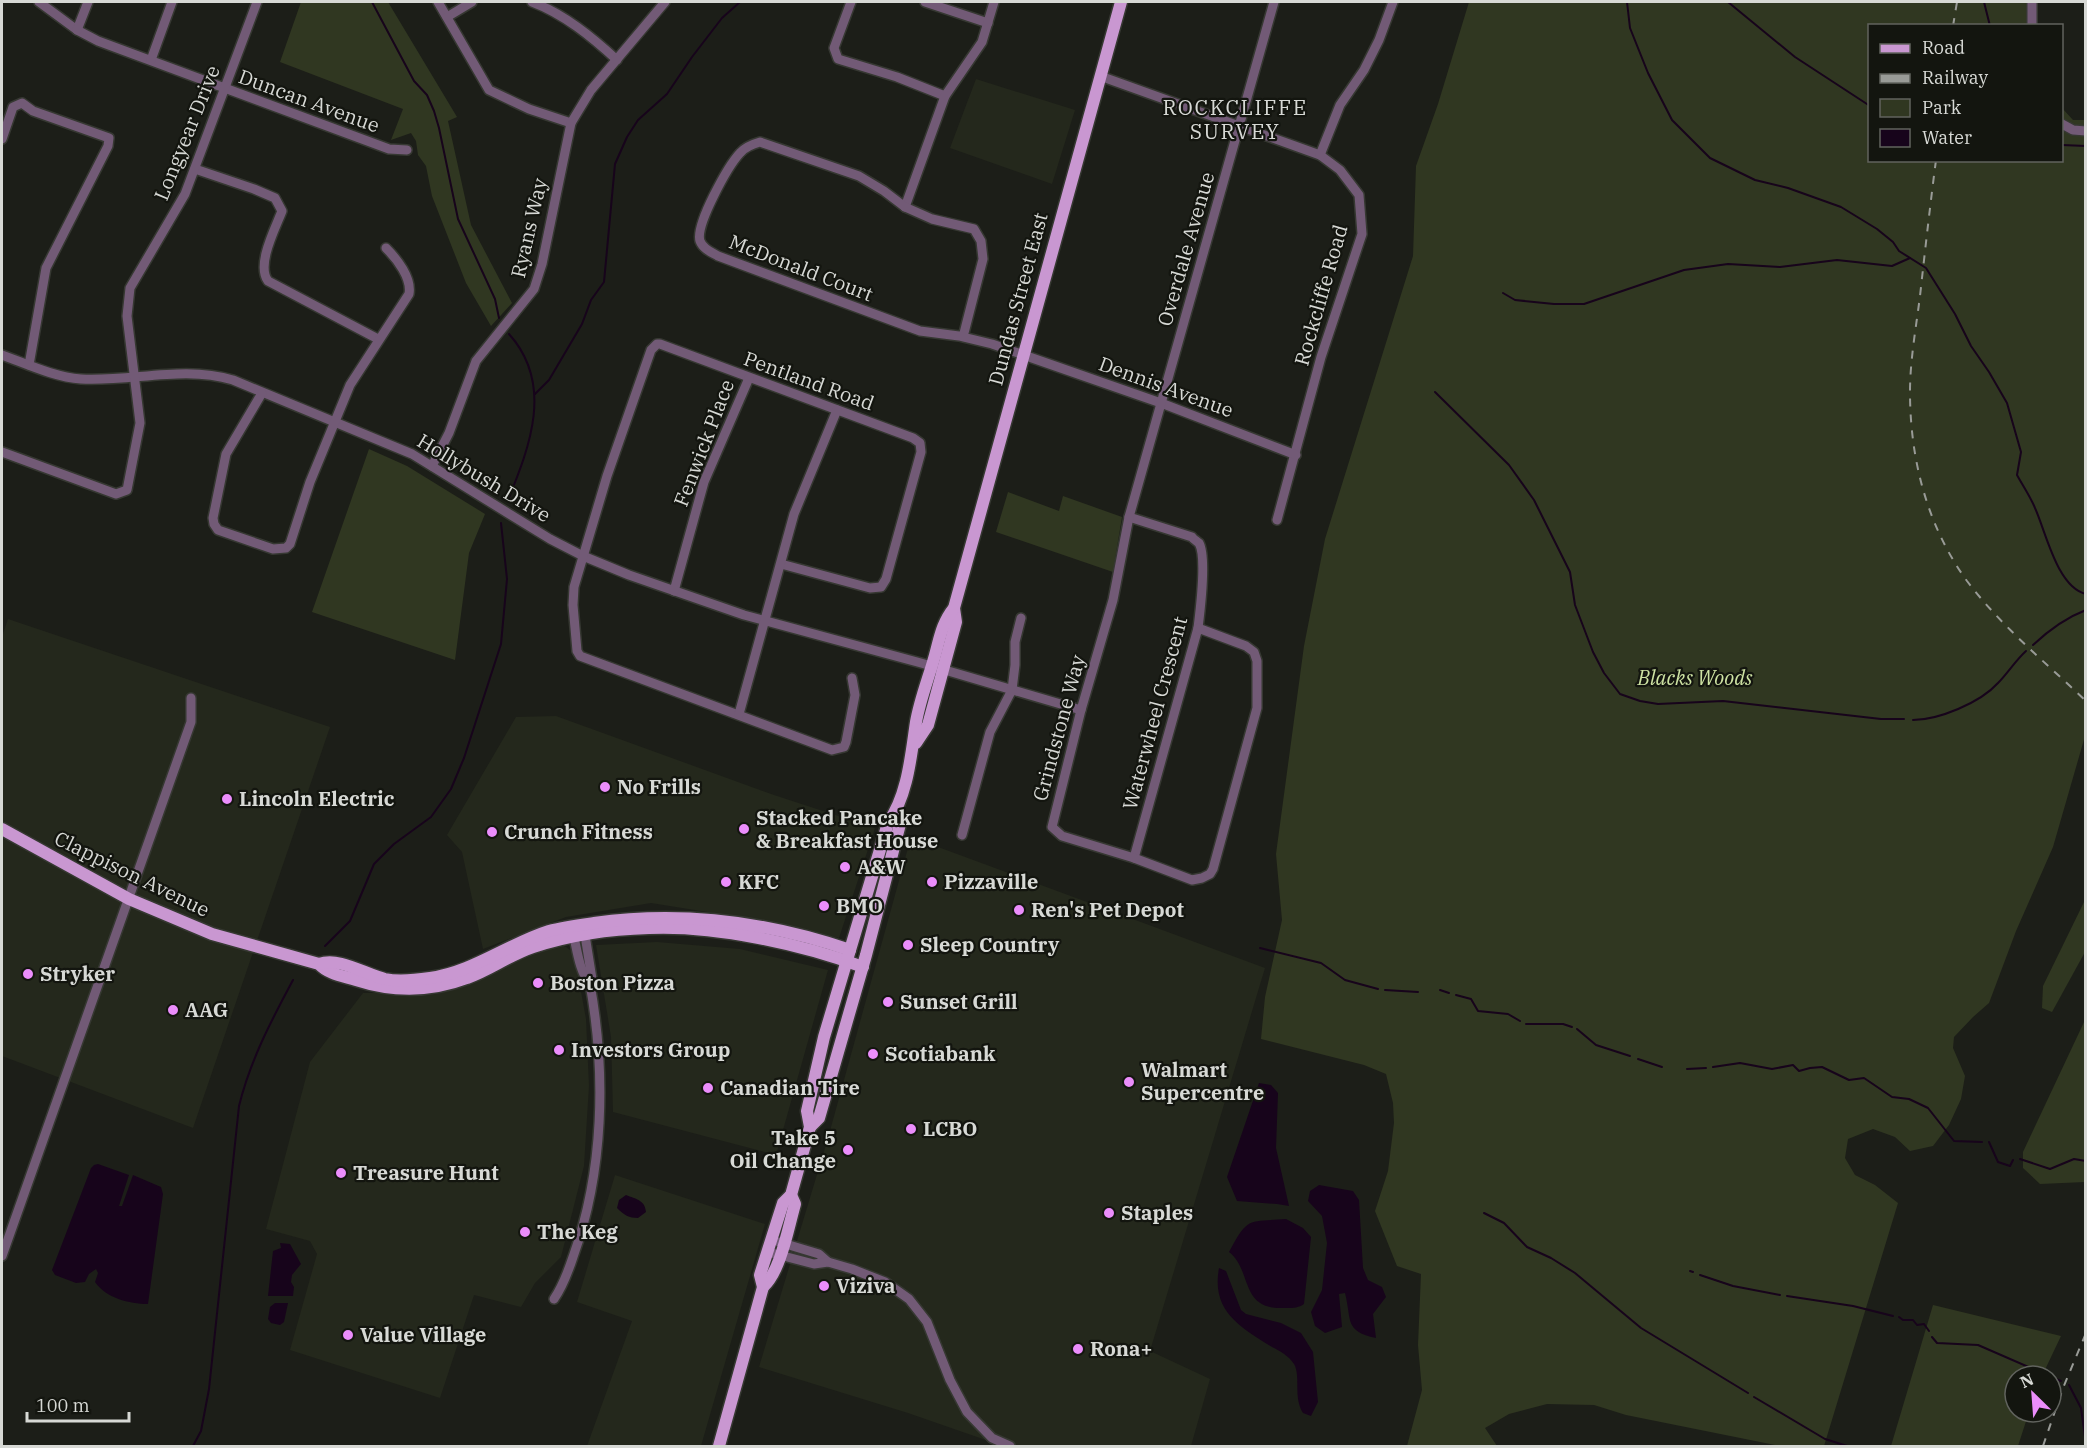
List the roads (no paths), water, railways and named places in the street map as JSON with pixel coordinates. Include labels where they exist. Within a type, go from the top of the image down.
[{"type":"main road","name":"Dundas Street East","points":[[718,1446],[764,1287],[760,1275],[776,1247],[783,1203],[791,1195],[810,1127],[807,1111],[817,1076],[824,1037],[888,823],[897,810],[914,745],[928,725],[937,668],[956,622],[954,608],[1121,2]]},
{"type":"main road","name":"Dundas Street East","points":[[810,1127],[819,1118],[864,961],[900,824],[897,810]]},
{"type":"main road","name":"Clappison Avenue","points":[[2,829],[129,900],[212,934],[319,964],[329,961],[358,976],[426,983],[522,941],[551,931],[579,930],[652,918],[708,920],[794,934],[864,961]]},
{"type":"street","name":"Duncan Avenue","points":[[39,2],[77,30],[98,41],[389,149],[407,150]]},
{"type":"street","points":[[77,30],[88,2]]},
{"type":"street","points":[[151,60],[172,2]]},
{"type":"street","name":"Longyear Drive","points":[[2,452],[117,494],[125,492],[130,482],[140,423],[127,316],[130,288],[180,204],[256,2]]},
{"type":"street","points":[[438,2],[489,90],[529,110],[571,123]]},
{"type":"street","points":[[447,17],[472,2]]},
{"type":"street","points":[[532,2],[550,8],[597,41],[617,60]]},
{"type":"street","name":"Ryans Way","points":[[432,466],[449,433],[472,368],[481,353],[534,289],[542,264],[571,123],[591,90],[665,2]]},
{"type":"street","points":[[851,2],[834,48],[838,59],[897,77],[945,96]]},
{"type":"street","points":[[925,2],[988,23]]},
{"type":"street","points":[[905,207],[945,96],[982,42],[994,2]]},
{"type":"street","name":"Overdale Avenue","points":[[1161,403],[1274,2]]},
{"type":"street","points":[[1320,155],[1340,105],[1364,70],[1379,40],[1393,2]]},
{"type":"street","points":[[2031,2],[2032,24]]},
{"type":"street","name":"Rockcliffe Road","points":[[1100,76],[1320,155],[1340,170],[1359,195],[1362,234],[1321,357],[1277,519]]},
{"type":"street","points":[[2,139],[13,108],[22,103],[33,111],[109,138],[108,146],[46,268],[29,365]]},
{"type":"street","points":[[2063,125],[2085,132]]},
{"type":"street","name":"McDonald Court","points":[[963,338],[983,259],[981,241],[974,229],[932,219],[905,207],[859,176],[760,142],[740,152],[718,188],[704,218],[700,242],[705,249],[718,256],[899,324],[920,331],[992,344],[1022,355]]},
{"type":"street","points":[[195,169],[275,198],[282,211],[262,265],[263,275],[268,281],[378,339]]},
{"type":"street","points":[[262,393],[226,454],[213,518],[218,530],[273,549],[286,548],[290,544],[310,482],[356,372],[410,290],[397,260],[386,248]]},
{"type":"street","name":"Pentland Road","points":[[583,556],[607,476],[651,350],[660,344],[913,438],[921,447],[886,579],[881,587],[870,588],[781,564]]},
{"type":"street","name":"Hollybush Drive","points":[[2,355],[66,377],[82,379],[183,373],[211,375],[233,380],[397,447],[583,556],[674,591],[765,621],[1081,710]]},
{"type":"street","name":"Dennis Avenue","points":[[1022,355],[1161,403],[1296,454]]},
{"type":"street","name":"Fenwick Place","points":[[674,591],[700,493],[749,378]]},
{"type":"street","name":"Grindstone Way","points":[[1161,403],[1129,517],[1113,600],[1081,710],[1052,827],[1062,836],[1134,858],[1192,880],[1210,874],[1213,869],[1257,708],[1257,661],[1254,652],[1246,646],[1198,628]]},
{"type":"street","points":[[739,714],[794,514],[837,410]]},
{"type":"street","name":"Waterwheel Crescent","points":[[1129,517],[1192,537],[1198,542],[1201,552],[1202,604],[1198,628],[1134,858]]},
{"type":"street","points":[[583,556],[573,596],[576,645],[580,656],[832,750],[839,749],[846,742],[855,695],[852,678]]},
{"type":"street","points":[[962,836],[990,732],[1012,690],[1015,642],[1021,618]]},
{"type":"street","points":[[2,1256],[191,722],[190,698]]},
{"type":"street","points":[[554,1299],[562,1288],[578,1245],[596,1152],[599,1109],[597,1033],[590,984],[582,968],[579,930]]},
{"type":"street","points":[[776,1247],[819,1254],[828,1262],[885,1282],[909,1299],[927,1322],[950,1380],[967,1412],[993,1438],[1010,1446]]},
{"type":"water","points":[[1259,1083],[1271,1085],[1278,1093],[1276,1148],[1289,1206],[1237,1201],[1227,1177]]},
{"type":"water","points":[[98,1164],[129,1175],[119,1206],[122,1206],[133,1175],[161,1187],[163,1194],[148,1304],[133,1303],[105,1292],[95,1282],[98,1273],[96,1269],[89,1274],[85,1282],[76,1283],[55,1275],[52,1270],[91,1168]]},
{"type":"water","points":[[1319,1185],[1353,1191],[1359,1200],[1363,1268],[1368,1280],[1382,1287],[1386,1297],[1373,1314],[1376,1338],[1354,1328],[1349,1318],[1345,1293],[1339,1294],[1342,1327],[1325,1333],[1315,1326],[1311,1312],[1322,1290],[1327,1243],[1322,1216],[1308,1201],[1310,1191]]},
{"type":"water","points":[[626,1195],[642,1202],[646,1212],[638,1218],[622,1213],[617,1208],[619,1200]]},
{"type":"water","points":[[1286,1219],[1303,1228],[1311,1237],[1304,1304],[1293,1308],[1267,1306],[1258,1302],[1248,1287],[1241,1268],[1229,1252],[1241,1232],[1250,1223]]},
{"type":"water","points":[[280,1243],[290,1244],[301,1264],[292,1275],[293,1296],[268,1296],[273,1251],[281,1248]]},
{"type":"water","points":[[1219,1268],[1226,1271],[1241,1310],[1246,1314],[1281,1323],[1301,1333],[1313,1352],[1318,1402],[1311,1416],[1303,1413],[1300,1407],[1297,1374],[1292,1361],[1239,1325],[1224,1307],[1219,1296]]},
{"type":"water","points":[[275,1303],[288,1303],[284,1322],[280,1325],[271,1323],[268,1319],[270,1307]]},
{"type":"waterway","points":[[372,2],[414,81],[427,95],[434,111],[458,219],[495,299],[499,318]]},
{"type":"waterway","points":[[535,394],[549,380],[582,324],[591,300],[604,282],[615,164],[627,137],[638,120],[667,94],[722,18],[740,2]]},
{"type":"waterway","points":[[1627,2],[1630,28],[1648,73],[1672,120],[1710,158],[1755,180],[1788,188],[1841,207],[1877,229],[1893,242],[1899,251],[1926,268],[2007,403],[2021,452],[2017,475],[2033,504],[2060,570],[2067,581],[2086,594]]},
{"type":"waterway","points":[[1728,2],[1795,57],[1868,105]]},
{"type":"waterway","points":[[1984,2],[1990,24]]},
{"type":"waterway","points":[[2063,145],[2086,146]]},
{"type":"waterway","points":[[1503,293],[1515,300],[1584,304],[1684,270],[1728,264],[1780,267],[1837,260],[1892,266],[1910,258]]},
{"type":"waterway","points":[[508,500],[524,458],[534,416],[531,373],[523,353],[509,334]]},
{"type":"waterway","points":[[1435,392],[1509,465],[1534,500],[1570,572],[1575,605],[1593,652],[1604,673],[1620,694],[1658,704],[1723,701],[1881,719],[1904,719]]},
{"type":"waterway","points":[[325,946],[350,921],[374,864],[394,844],[431,817],[451,789],[464,758],[501,644],[507,579],[501,523]]},
{"type":"waterway","points":[[2033,645],[2058,625],[2086,610]]},
{"type":"waterway","points":[[1913,720],[1946,714],[1981,697],[1998,683],[2026,651]]},
{"type":"waterway","points":[[1260,948],[1321,963],[1345,980],[1378,989]]},
{"type":"waterway","points":[[193,1446],[201,1431],[209,1389],[239,1106],[255,1057],[293,980]]},
{"type":"waterway","points":[[1385,990],[1418,992]]},
{"type":"waterway","points":[[1440,990],[1449,993]]},
{"type":"waterway","points":[[1456,995],[1471,999],[1478,1011],[1508,1014],[1520,1021]]},
{"type":"waterway","points":[[1526,1024],[1563,1024],[1572,1027]]},
{"type":"waterway","points":[[1577,1029],[1596,1045],[1630,1056]]},
{"type":"waterway","points":[[1638,1059],[1662,1067]]},
{"type":"waterway","points":[[1713,1067],[1740,1063],[1772,1069],[1793,1065],[1799,1071],[1822,1067],[1849,1080],[1864,1078],[1892,1097],[1909,1099],[1928,1108],[1954,1141],[1982,1142]]},
{"type":"waterway","points":[[1687,1069],[1706,1068]]},
{"type":"waterway","points":[[1989,1142],[1998,1162],[2010,1166],[2013,1160]]},
{"type":"waterway","points":[[2020,1159],[2050,1169],[2074,1159],[2086,1161]]},
{"type":"waterway","points":[[1484,1213],[1504,1223],[1527,1247],[1575,1273],[1641,1328],[1748,1393]]},
{"type":"waterway","points":[[1700,1275],[1733,1286],[1780,1295]]},
{"type":"waterway","points":[[1787,1296],[1853,1306],[1893,1316]]},
{"type":"waterway","points":[[1899,1317],[1903,1320],[1913,1320],[1917,1325],[1924,1324],[1929,1331]]},
{"type":"waterway","points":[[1932,1337],[1937,1343],[1978,1345],[2022,1364]]},
{"type":"waterway","points":[[2069,1385],[2081,1408],[2086,1444]]},
{"type":"waterway","points":[[1754,1397],[1825,1439],[1847,1446]]},
{"type":"railway","points":[[1953,24],[1957,2]]},
{"type":"railway","points":[[1936,162],[1910,380],[1913,442],[1917,467],[1931,515],[1941,538],[1967,581],[2009,628],[2086,701]]},
{"type":"railway","points":[[2043,1446],[2063,1388],[2086,1333]]},
{"type":"place","name":"No Frills","points":[[605,787]]},
{"type":"place","name":"Lincoln Electric","points":[[227,799]]},
{"type":"place","name":"Stacked Pancake & Breakfast House","points":[[744,829]]},
{"type":"place","name":"Crunch Fitness","points":[[492,832]]},
{"type":"place","name":"A&W","points":[[845,867]]},
{"type":"place","name":"KFC","points":[[726,882]]},
{"type":"place","name":"Pizzaville","points":[[932,882]]},
{"type":"place","name":"BMO","points":[[824,906]]},
{"type":"place","name":"Ren's Pet Depot","points":[[1019,910]]},
{"type":"place","name":"Sleep Country","points":[[908,945]]},
{"type":"place","name":"Stryker","points":[[28,974]]},
{"type":"place","name":"Boston Pizza","points":[[538,983]]},
{"type":"place","name":"Sunset Grill","points":[[888,1002]]},
{"type":"place","name":"AAG","points":[[173,1010]]},
{"type":"place","name":"Investors Group","points":[[559,1050]]},
{"type":"place","name":"Scotiabank","points":[[873,1054]]},
{"type":"place","name":"Walmart Supercentre","points":[[1129,1082]]},
{"type":"place","name":"Canadian Tire","points":[[708,1088]]},
{"type":"place","name":"LCBO","points":[[911,1129]]},
{"type":"place","name":"Take 5 Oil Change","points":[[848,1150]]},
{"type":"place","name":"Treasure Hunt","points":[[341,1173]]},
{"type":"place","name":"Staples","points":[[1109,1213]]},
{"type":"place","name":"The Keg","points":[[525,1232]]},
{"type":"place","name":"Viziva","points":[[824,1286]]},
{"type":"place","name":"Value Village","points":[[348,1335]]},
{"type":"place","name":"Rona+","points":[[1078,1349]]},
{"type":"district","name":"ROCKCLIFFE SURVEY","points":[[1235,120]]},
{"type":"park label","name":"Blacks Woods","points":[[1695,678]]}]
